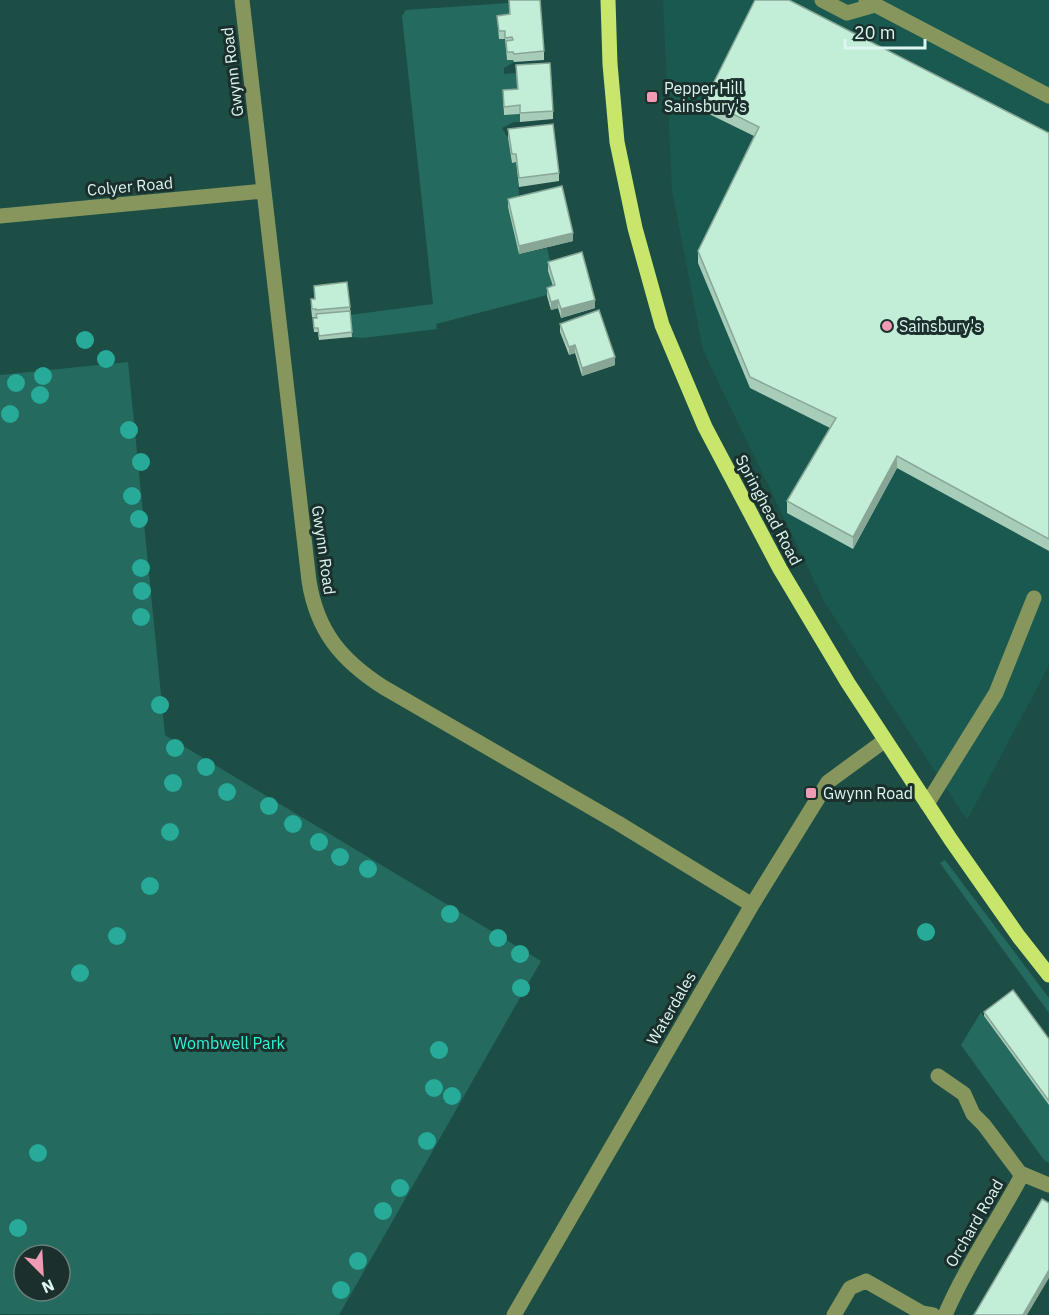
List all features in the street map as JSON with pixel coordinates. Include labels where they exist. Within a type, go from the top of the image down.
[{"type":"main road","name":"Springhead Road","points":[[608,0],[617,142],[634,228],[662,326],[705,427],[805,612],[885,741],[951,840],[1019,937],[1049,975]]},
{"type":"street","name":"Gwynn Road","points":[[242,0],[309,581],[315,607],[330,639],[350,663],[369,678],[618,823],[752,905]]},
{"type":"street","points":[[822,0],[847,13],[870,2],[1049,96]]},
{"type":"street","name":"Colyer Road","points":[[0,216],[263,191]]},
{"type":"street","points":[[927,804],[996,693],[1034,598]]},
{"type":"street","name":"Waterdales","points":[[514,1315],[752,905],[828,782],[885,741]]},
{"type":"street","points":[[938,1076],[964,1095],[973,1114],[1022,1175]]},
{"type":"street","name":"Orchard Road","points":[[945,1315],[959,1285],[1010,1200],[1022,1175],[1049,1185]]},
{"type":"street","points":[[834,1315],[850,1288],[866,1281],[922,1313],[933,1315]]},
{"type":"shaded area","points":[[663,0],[1049,0],[1049,665],[967,820],[825,603],[703,350],[672,190]]},
{"type":"green space","points":[[509,3],[510,22],[505,46],[512,45],[506,49],[507,60],[514,62],[504,68],[504,74],[516,73],[518,97],[505,115],[520,114],[520,122],[514,122],[502,128],[508,138],[512,162],[516,162],[519,254],[547,248],[555,293],[436,324],[437,329],[363,338],[352,337],[350,315],[433,304],[402,16],[406,10]]},
{"type":"green space","name":"Wombwell Park","points":[[128,362],[165,735],[541,961],[339,1315],[0,1314],[0,375]]},
{"type":"green space","points":[[945,860],[1049,998],[1049,1013],[940,863]]},
{"type":"green space","points":[[981,1012],[1049,1104],[1049,1163],[1044,1160],[961,1045]]},
{"type":"building","points":[[509,0],[540,0],[544,51],[514,54],[507,52],[506,41],[513,40],[512,37],[505,38],[505,31],[499,31],[497,16],[510,14]]},
{"type":"building","name":"Sainsbury's","points":[[755,0],[789,0],[1049,133],[1049,539],[897,456],[853,537],[787,501],[836,418],[750,377],[698,251],[759,127],[705,100]]},
{"type":"building","points":[[550,63],[553,111],[520,113],[520,105],[504,107],[503,90],[518,89],[516,65]]},
{"type":"building","points":[[553,124],[559,173],[519,178],[516,154],[512,154],[508,129]]},
{"type":"building","points":[[562,186],[573,233],[519,246],[508,199]]},
{"type":"building","points":[[582,252],[595,300],[561,309],[558,300],[551,302],[547,288],[555,285],[548,262]]},
{"type":"building","points":[[347,282],[350,307],[312,309],[311,299],[315,299],[314,286]]},
{"type":"building","points":[[599,310],[615,357],[582,368],[575,345],[569,347],[560,324]]},
{"type":"building","points":[[350,311],[352,332],[319,336],[318,328],[314,328],[313,318],[317,318],[316,314]]},
{"type":"building","points":[[1013,990],[1049,1039],[1049,1101],[984,1012]]},
{"type":"building","points":[[1042,1199],[1049,1203],[1049,1270],[1023,1315],[974,1315]]},
{"type":"place","name":"Pepper Hill Sainsbury's","points":[[652,97]]},
{"type":"place","name":"Sainsbury's","points":[[887,326]]},
{"type":"place","name":"Gwynn Road","points":[[811,793]]}]
